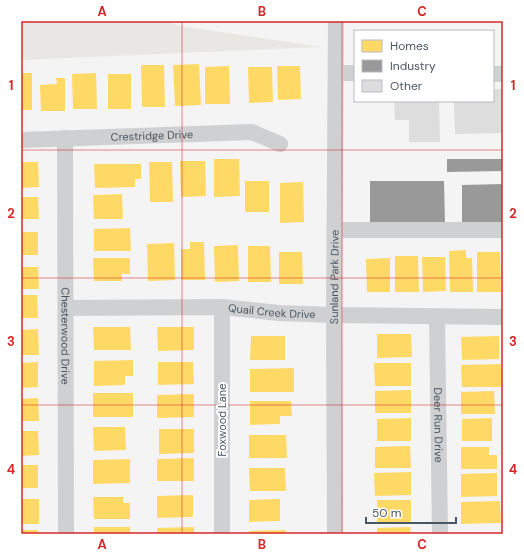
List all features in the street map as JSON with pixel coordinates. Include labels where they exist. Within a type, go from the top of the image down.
[{"type":"street","name":"Sunland Park Drive","points":[[335,534],[334,315],[336,21]]},
{"type":"street","points":[[336,73],[354,73]]},
{"type":"street","name":"Crestridge Drive","points":[[21,140],[252,132],[280,144]]},
{"type":"street","name":"Chesterwood Drive","points":[[65,138],[66,534]]},
{"type":"street","points":[[335,230],[503,230]]},
{"type":"street","name":"Quail Creek Drive","points":[[66,308],[222,307],[279,313],[334,315],[503,317]]},
{"type":"street","name":"Foxwood Lane","points":[[222,307],[222,534]]},
{"type":"street","name":"Deer Run Drive","points":[[437,317],[440,534]]},
{"type":"shaded area","points":[[21,21],[165,21],[181,26],[321,47],[21,60]]},
{"type":"building: Homes","points":[[199,64],[201,105],[175,106],[173,65]]},
{"type":"building: Homes","points":[[141,65],[164,65],[165,107],[142,107]]},
{"type":"building: Homes","points":[[229,66],[230,104],[205,104],[205,67]]},
{"type":"building: Homes","points":[[277,66],[300,66],[301,99],[278,100]]},
{"type":"building: Homes","points":[[248,67],[272,67],[273,102],[249,103]]},
{"type":"building: Homes","points":[[21,73],[32,73],[32,110],[21,110]]},
{"type":"building: Homes","points":[[96,73],[97,109],[73,109],[72,74]]},
{"type":"building: Homes","points":[[108,74],[131,74],[131,109],[108,109]]},
{"type":"building: Homes","points":[[56,78],[65,78],[65,111],[41,111],[40,85],[57,84]]},
{"type":"building: Homes","points":[[214,159],[239,159],[240,196],[214,197]]},
{"type":"building: Homes","points":[[180,161],[205,161],[206,196],[181,197]]},
{"type":"building: Homes","points":[[21,162],[38,162],[39,187],[21,188]]},
{"type":"building: Homes","points":[[149,162],[172,162],[173,202],[150,202]]},
{"type":"building: Homes","points":[[94,164],[141,164],[141,179],[135,179],[135,187],[95,188]]},
{"type":"building: Homes","points":[[245,181],[269,181],[269,212],[245,212]]},
{"type":"building: Homes","points":[[303,182],[304,222],[280,223],[280,183]]},
{"type":"building: Homes","points":[[122,194],[123,219],[94,219],[93,195]]},
{"type":"building: Homes","points":[[21,197],[38,197],[39,219],[21,219]]},
{"type":"building: Homes","points":[[130,228],[131,251],[94,251],[94,229]]},
{"type":"building: Homes","points":[[21,232],[38,232],[38,255],[21,255]]},
{"type":"building: Homes","points":[[190,242],[204,242],[205,280],[181,280],[181,249],[190,249]]},
{"type":"building: Homes","points":[[174,243],[175,280],[148,281],[147,244]]},
{"type":"building: Homes","points":[[238,245],[239,281],[215,282],[214,246]]},
{"type":"building: Homes","points":[[248,246],[270,246],[271,282],[248,282]]},
{"type":"building: Homes","points":[[466,250],[466,258],[472,258],[473,292],[450,292],[449,251]]},
{"type":"building: Homes","points":[[279,252],[302,252],[303,284],[279,284]]},
{"type":"building: Homes","points":[[477,252],[500,252],[501,292],[477,292]]},
{"type":"building: Homes","points":[[395,256],[418,256],[419,292],[395,292]]},
{"type":"building: Homes","points":[[422,257],[445,257],[446,291],[423,292]]},
{"type":"building: Homes","points":[[93,258],[130,258],[130,274],[122,274],[122,281],[94,281]]},
{"type":"building: Homes","points":[[390,258],[390,292],[367,292],[366,259]]},
{"type":"building: Homes","points":[[21,267],[38,267],[39,289],[21,289]]},
{"type":"building: Homes","points":[[21,295],[37,295],[38,318],[21,318]]},
{"type":"building: Homes","points":[[93,327],[130,327],[131,350],[94,350]]},
{"type":"building: Homes","points":[[157,327],[194,327],[194,350],[158,351]]},
{"type":"building: Homes","points":[[38,329],[39,355],[21,355],[21,330]]},
{"type":"building: Homes","points":[[377,334],[411,334],[412,357],[377,358]]},
{"type":"building: Homes","points":[[251,336],[285,336],[285,360],[250,360]]},
{"type":"building: Homes","points":[[499,336],[499,359],[462,360],[461,337]]},
{"type":"building: Homes","points":[[133,360],[133,376],[125,376],[125,385],[94,386],[94,361]]},
{"type":"building: Homes","points":[[38,362],[38,387],[21,388],[21,363]]},
{"type":"building: Homes","points":[[158,362],[193,362],[194,384],[158,385]]},
{"type":"building: Homes","points":[[374,363],[411,363],[411,386],[375,386]]},
{"type":"building: Homes","points":[[501,364],[501,387],[462,387],[461,365]]},
{"type":"building: Homes","points":[[294,368],[294,392],[250,392],[250,369]]},
{"type":"building: Homes","points":[[411,390],[411,413],[375,413],[375,391]]},
{"type":"building: Homes","points":[[494,391],[495,414],[461,414],[461,392]]},
{"type":"building: Homes","points":[[93,393],[133,393],[133,417],[93,417]]},
{"type":"building: Homes","points":[[194,394],[194,417],[157,418],[157,395]]},
{"type":"building: Homes","points":[[38,398],[39,421],[21,421],[21,399]]},
{"type":"building: Homes","points":[[250,401],[291,401],[292,416],[280,416],[280,424],[250,425]]},
{"type":"building: Homes","points":[[411,418],[411,441],[377,441],[377,419]]},
{"type":"building: Homes","points":[[492,418],[492,441],[462,441],[462,419]]},
{"type":"building: Homes","points":[[93,427],[125,427],[126,450],[94,451]]},
{"type":"building: Homes","points":[[159,429],[194,429],[194,453],[159,454]]},
{"type":"building: Homes","points":[[21,431],[38,431],[39,455],[21,456]]},
{"type":"building: Homes","points":[[249,435],[286,435],[287,458],[249,458]]},
{"type":"building: Homes","points":[[410,446],[411,468],[375,468],[375,447]]},
{"type":"building: Homes","points":[[461,447],[489,447],[489,455],[497,455],[497,469],[461,469]]},
{"type":"building: Homes","points":[[194,458],[194,481],[157,481],[157,459]]},
{"type":"building: Homes","points":[[130,459],[130,483],[93,484],[93,460]]},
{"type":"building: Homes","points":[[21,465],[38,465],[38,488],[21,488]]},
{"type":"building: Homes","points":[[249,468],[285,468],[286,491],[250,491]]},
{"type":"building: Homes","points":[[411,472],[411,495],[375,496],[374,473]]},
{"type":"building: Homes","points":[[497,473],[497,496],[461,497],[461,474]]},
{"type":"building: Homes","points":[[193,495],[193,517],[157,518],[157,496]]},
{"type":"building: Homes","points":[[93,497],[123,497],[123,503],[130,503],[130,519],[94,519]]},
{"type":"building: Homes","points":[[21,499],[39,499],[39,524],[21,524]]},
{"type":"building: Homes","points":[[280,499],[280,521],[249,522],[249,500]]},
{"type":"building: Homes","points":[[377,500],[411,500],[411,522],[377,523]]},
{"type":"building: Homes","points":[[500,501],[501,523],[461,524],[461,502]]},
{"type":"building: Homes","points":[[94,527],[130,527],[130,534],[94,534]]},
{"type":"building: Homes","points":[[194,527],[194,534],[157,534],[157,528]]},
{"type":"building: Homes","points":[[410,527],[411,534],[377,534],[377,528]]},
{"type":"building: Homes","points":[[21,530],[38,530],[38,534],[21,534]]},
{"type":"building: Homes","points":[[286,530],[286,534],[249,534],[249,531]]},
{"type":"building: Industry","points":[[447,159],[503,159],[503,171],[447,172]]},
{"type":"building: Industry","points":[[370,181],[444,181],[445,224],[370,225]]},
{"type":"building: Industry","points":[[503,184],[503,225],[462,226],[462,185]]},
{"type":"building: Other","points":[[494,89],[503,89],[503,133],[455,134],[454,102],[494,102]]},
{"type":"building: Other","points":[[394,102],[439,102],[440,142],[409,142],[409,120],[395,120]]}]
